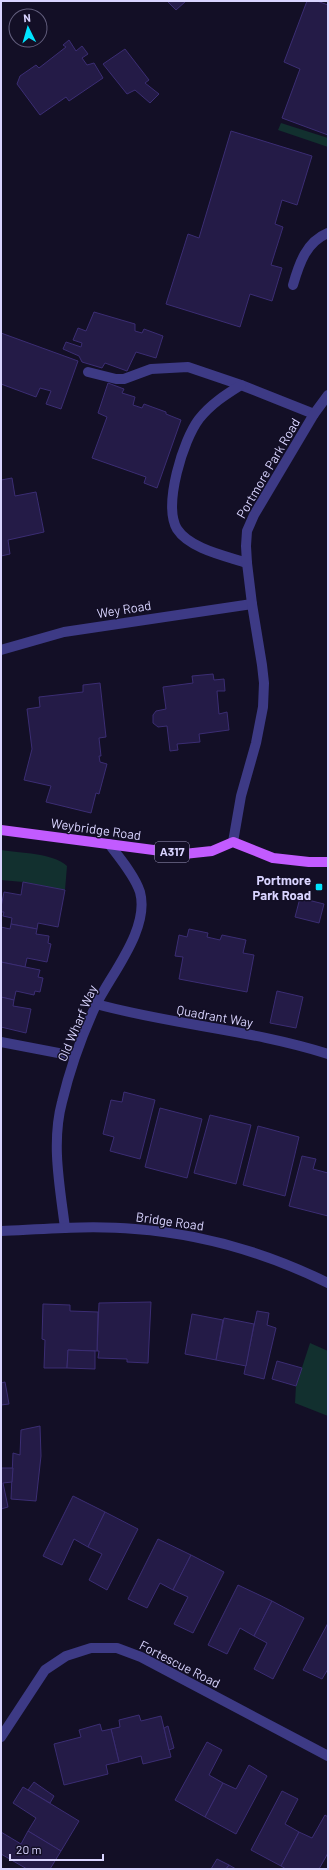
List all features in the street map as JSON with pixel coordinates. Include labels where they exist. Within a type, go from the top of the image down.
[{"type":"main road","name":"Weybridge Road","points":[[1,830],[184,854],[212,851],[233,842]]},
{"type":"main road","points":[[233,842],[273,858],[309,862],[328,862]]},
{"type":"street","points":[[293,285],[299,261],[309,247],[328,233]]},
{"type":"street","points":[[88,372],[116,379],[124,379],[150,369],[188,367],[241,385],[314,414]]},
{"type":"street","points":[[241,385],[210,406],[188,437],[172,500],[172,516],[178,530],[201,548],[247,562]]},
{"type":"street","name":"Portmore Park Road","points":[[233,842],[241,796],[256,743],[263,707],[263,671],[247,562],[247,531],[254,515],[314,414],[328,395]]},
{"type":"street","name":"Wey Road","points":[[1,650],[64,632],[252,604]]},
{"type":"street","name":"Old Wharf Way","points":[[65,1228],[58,1172],[58,1126],[61,1104],[74,1056],[96,1004],[133,940],[141,913],[140,892],[125,864],[108,844]]},
{"type":"street","name":"Quadrant Way","points":[[96,1004],[130,1014],[272,1040],[328,1054]]},
{"type":"street","points":[[1,1042],[74,1056]]},
{"type":"street","name":"Bridge Road","points":[[1,1231],[65,1228],[135,1228],[188,1235],[267,1257],[299,1269],[328,1283]]},
{"type":"street","name":"Fortescue Road","points":[[1,1737],[45,1670],[66,1656],[91,1648],[116,1648],[141,1657],[328,1756]]},
{"type":"green space","points":[[281,123],[328,138],[328,147],[278,130]]},
{"type":"green space","points":[[1,850],[45,856],[54,858],[61,862],[67,866],[65,890],[23,882],[1,880]]},
{"type":"green space","points":[[310,1343],[328,1351],[328,1416],[295,1403],[296,1386]]},
{"type":"building","points":[[167,1],[186,1],[176,10]]},
{"type":"building","points":[[307,1],[317,1],[328,5],[328,135],[282,118],[300,69],[284,62]]},
{"type":"building","points":[[69,40],[76,51],[82,46],[88,54],[82,58],[87,65],[94,63],[103,78],[69,101],[66,97],[40,115],[17,84],[20,76],[36,65],[39,68],[66,47],[63,45]]},
{"type":"building","points":[[125,49],[149,80],[145,83],[159,94],[150,103],[135,90],[127,94],[103,64]]},
{"type":"building","points":[[231,131],[312,156],[297,205],[282,200],[275,224],[283,227],[271,265],[282,268],[272,301],[250,294],[240,327],[166,304],[188,234],[199,238]]},
{"type":"building","points":[[94,312],[135,324],[135,331],[142,333],[144,329],[163,336],[156,358],[136,352],[127,371],[105,363],[102,368],[82,362],[79,356],[63,349],[66,342],[81,347],[82,343],[73,340],[78,328],[86,331]]},
{"type":"building","points":[[1,333],[78,361],[61,409],[46,404],[51,391],[40,388],[36,397],[1,384]]},
{"type":"building","points":[[108,383],[124,389],[122,393],[135,397],[133,405],[142,408],[144,404],[166,412],[166,414],[181,420],[157,488],[144,483],[146,477],[92,458],[107,417],[98,413]]},
{"type":"building","points":[[12,478],[15,496],[36,492],[44,532],[8,540],[10,554],[1,556],[1,480]]},
{"type":"building","points":[[213,674],[214,680],[224,679],[225,691],[217,691],[219,714],[227,712],[229,730],[199,734],[200,742],[177,744],[178,750],[170,751],[167,726],[158,727],[153,723],[153,715],[156,711],[166,709],[163,687],[193,683],[192,676]]},
{"type":"building","points":[[100,683],[106,737],[99,738],[101,756],[99,756],[100,762],[107,764],[99,794],[96,793],[91,813],[46,802],[51,786],[24,780],[32,749],[27,709],[40,707],[39,697],[83,692],[83,685]]},
{"type":"building","points":[[23,882],[65,890],[58,927],[38,923],[37,929],[11,924],[12,918],[3,916],[4,912],[1,912],[1,907],[4,892],[21,895]]},
{"type":"building","points":[[300,898],[324,904],[319,923],[295,917]]},
{"type":"building","points":[[11,924],[37,929],[36,934],[49,936],[48,943],[51,944],[47,962],[27,958],[25,967],[1,962],[1,927],[10,929]]},
{"type":"building","points":[[189,929],[208,933],[207,937],[220,940],[222,935],[246,940],[243,953],[254,955],[247,992],[179,979],[183,957],[175,956],[179,935],[187,937]]},
{"type":"building","points":[[1,962],[40,970],[38,977],[43,978],[40,992],[35,991],[34,995],[16,991],[14,1000],[1,997]]},
{"type":"building","points":[[277,991],[303,997],[296,1028],[270,1023]]},
{"type":"building","points":[[1,997],[14,1000],[13,1006],[31,1009],[26,1033],[1,1027]]},
{"type":"building","points":[[124,1092],[155,1100],[140,1159],[110,1151],[114,1137],[103,1134],[111,1100],[122,1102]]},
{"type":"building","points":[[160,1108],[202,1119],[187,1178],[145,1167]]},
{"type":"building","points":[[210,1115],[251,1125],[236,1184],[194,1173]]},
{"type":"building","points":[[258,1126],[299,1137],[285,1196],[243,1185]]},
{"type":"building","points":[[302,1156],[316,1159],[313,1169],[328,1173],[328,1216],[289,1206]]},
{"type":"building","points":[[151,1302],[148,1363],[127,1362],[127,1359],[98,1358],[99,1303]]},
{"type":"building","points":[[43,1304],[70,1305],[70,1311],[98,1312],[97,1351],[68,1350],[67,1368],[44,1368],[45,1340],[42,1339]]},
{"type":"building","points":[[257,1311],[269,1313],[267,1325],[276,1328],[264,1379],[244,1374]]},
{"type":"building","points":[[192,1314],[223,1320],[216,1360],[185,1354]]},
{"type":"building","points":[[224,1318],[254,1324],[246,1366],[216,1360]]},
{"type":"building","points":[[68,1350],[95,1351],[95,1369],[67,1368]]},
{"type":"building","points":[[277,1361],[302,1368],[296,1386],[272,1379]]},
{"type":"building","points":[[5,1382],[9,1404],[1,1405],[1,1383]]},
{"type":"building","points":[[40,1426],[41,1456],[36,1501],[11,1499],[13,1453],[20,1455],[21,1430]]},
{"type":"building","points":[[1,1468],[13,1468],[12,1482],[3,1483],[8,1507],[1,1509]]},
{"type":"building","points":[[73,1496],[105,1512],[88,1547],[74,1539],[62,1565],[43,1556]]},
{"type":"building","points":[[105,1512],[138,1529],[107,1590],[89,1580],[102,1554],[88,1547]]},
{"type":"building","points":[[158,1539],[191,1555],[173,1590],[160,1583],[147,1608],[128,1599]]},
{"type":"building","points":[[191,1555],[224,1572],[193,1633],[174,1624],[188,1597],[173,1590]]},
{"type":"building","points":[[238,1585],[272,1601],[254,1636],[240,1628],[227,1654],[208,1645]]},
{"type":"building","points":[[272,1601],[304,1618],[273,1679],[254,1669],[267,1643],[254,1636]]},
{"type":"building","points":[[328,1623],[328,1669],[322,1679],[303,1670]]},
{"type":"building","points":[[139,1715],[141,1721],[161,1716],[171,1757],[143,1764],[141,1756],[119,1762],[111,1729],[120,1727],[119,1720]]},
{"type":"building","points":[[100,1724],[102,1731],[111,1729],[119,1762],[106,1765],[108,1774],[64,1785],[54,1744],[81,1737],[79,1730]]},
{"type":"building","points":[[168,1726],[174,1748],[169,1750],[164,1728]]},
{"type":"building","points":[[207,1742],[222,1750],[209,1775],[223,1783],[205,1817],[175,1800]]},
{"type":"building","points":[[249,1765],[267,1776],[236,1834],[205,1817],[223,1783],[236,1789]]},
{"type":"building","points":[[34,1782],[54,1796],[50,1803],[28,1790]]},
{"type":"building","points":[[23,1787],[79,1821],[61,1851],[28,1831],[36,1818],[13,1803]]},
{"type":"building","points":[[282,1791],[298,1799],[285,1824],[299,1832],[281,1866],[251,1850]]},
{"type":"building","points":[[325,1815],[328,1817],[328,1853],[319,1869],[286,1869],[281,1866],[299,1832],[312,1838]]},
{"type":"building","points":[[28,1831],[61,1851],[50,1869],[27,1869],[1,1854],[1,1832],[21,1844]]},
{"type":"building","points":[[217,1859],[229,1865],[226,1869],[211,1869]]},
{"type":"building","points":[[229,1865],[236,1869],[226,1869]]},
{"type":"place","name":"Portmore Park Road","points":[[319,887]]}]
